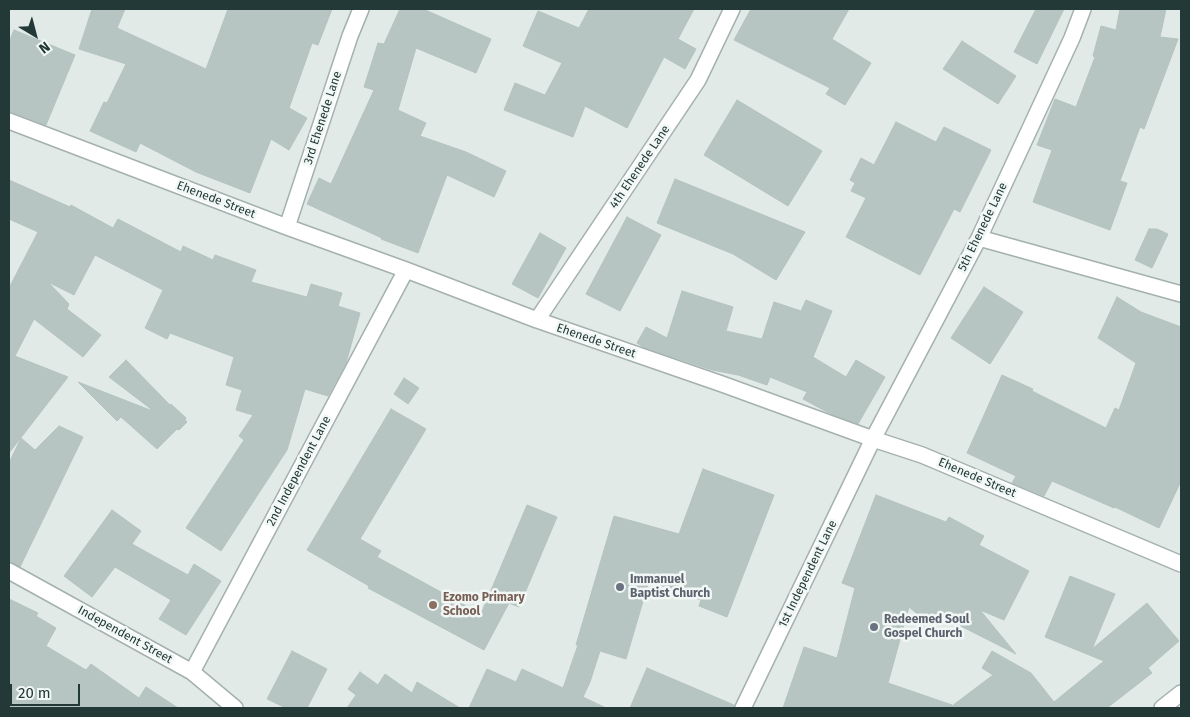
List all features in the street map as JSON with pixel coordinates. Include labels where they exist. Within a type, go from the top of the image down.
[{"type":"street","name":"3rd Ehenede Lane","points":[[287,227],[350,36],[361,9]]},
{"type":"street","name":"4th Ehenede Lane","points":[[536,320],[698,80],[732,9]]},
{"type":"street","name":"5th Ehenede Lane","points":[[873,439],[979,238],[1072,38],[1083,9]]},
{"type":"street","name":"Ehenede Street","points":[[9,121],[536,320],[922,456],[1181,564]]},
{"type":"street","points":[[979,238],[1181,294]]},
{"type":"street","name":"2nd Independent Lane","points":[[192,672],[406,270]]},
{"type":"street","name":"1st Independent Lane","points":[[742,708],[873,439]]},
{"type":"street","name":"Independent Street","points":[[9,571],[192,672],[235,708]]},
{"type":"street","points":[[1162,708],[1181,693]]},
{"type":"building","points":[[92,9],[125,9],[117,28],[206,69],[228,9],[332,9],[318,45],[312,43],[289,108],[307,118],[289,150],[271,139],[250,193],[196,172],[140,143],[136,152],[90,131],[104,102],[107,103],[126,64],[79,49]]},
{"type":"building","points":[[400,9],[423,9],[491,39],[476,73],[416,48],[398,110],[426,123],[420,136],[466,152],[506,171],[494,197],[447,175],[418,253],[381,239],[307,204],[319,178],[331,184],[374,90],[364,87],[378,43],[384,44]]},
{"type":"building","points":[[589,9],[694,9],[678,39],[696,49],[685,69],[664,57],[627,128],[585,106],[573,137],[504,110],[515,83],[545,95],[562,63],[523,46],[538,11],[579,28]]},
{"type":"building","points":[[751,9],[849,9],[832,39],[871,63],[845,105],[826,94],[830,88],[734,40]]},
{"type":"building","points":[[1036,9],[1064,9],[1037,64],[1014,52]]},
{"type":"building","points":[[1120,9],[1166,9],[1160,37],[1178,39],[1144,129],[1140,127],[1120,181],[1127,183],[1110,230],[1033,202],[1052,150],[1037,145],[1055,99],[1076,107],[1095,57],[1093,56],[1101,26],[1116,30]]},
{"type":"building","points":[[14,30],[75,55],[46,125],[9,111],[9,42]]},
{"type":"building","points":[[962,41],[1016,76],[998,104],[943,69]]},
{"type":"building","points":[[737,100],[822,151],[788,206],[704,155]]},
{"type":"building","points":[[896,122],[936,142],[944,127],[991,150],[960,212],[954,209],[920,275],[846,237],[866,198],[851,191],[855,183],[850,180],[861,158],[874,165]]},
{"type":"building","points":[[675,179],[805,232],[776,280],[733,254],[657,223]]},
{"type":"building","points":[[9,180],[70,207],[71,205],[113,228],[118,219],[181,252],[183,246],[213,260],[215,255],[256,270],[251,282],[307,297],[311,284],[342,293],[338,306],[360,313],[346,363],[328,396],[305,389],[287,450],[221,551],[186,528],[244,440],[239,436],[253,415],[236,410],[242,390],[226,385],[234,357],[170,333],[167,339],[145,328],[163,290],[95,255],[74,295],[48,282],[69,304],[67,309],[101,335],[83,357],[34,319],[15,356],[68,377],[9,453],[9,288],[38,232],[9,219]]},
{"type":"building","points":[[627,217],[661,235],[620,311],[586,294]]},
{"type":"building","points":[[1149,229],[1157,229],[1168,234],[1152,268],[1135,260]]},
{"type":"building","points":[[540,233],[566,248],[538,298],[512,284]]},
{"type":"building","points":[[984,287],[1023,312],[990,364],[951,338]]},
{"type":"building","points":[[682,291],[733,307],[726,331],[762,339],[774,302],[801,311],[806,300],[832,311],[813,357],[846,377],[856,360],[885,377],[858,424],[827,412],[803,399],[807,392],[770,377],[767,385],[738,375],[712,370],[643,347],[637,343],[646,327],[667,338]]},
{"type":"building","points":[[1117,297],[1141,312],[1181,327],[1181,481],[1159,528],[1115,507],[1052,481],[1044,496],[1012,483],[1016,476],[967,453],[1002,375],[1033,389],[1032,391],[1106,428],[1115,408],[1119,410],[1136,363],[1098,338]]},
{"type":"building","points":[[126,360],[170,405],[186,418],[187,422],[157,449],[121,417],[117,421],[78,382],[150,410],[109,377]]},
{"type":"building","points":[[404,378],[419,388],[408,404],[394,394]]},
{"type":"building","points":[[391,409],[426,429],[360,539],[381,551],[377,557],[481,614],[527,505],[557,517],[519,607],[509,603],[484,650],[368,588],[369,586],[307,550]]},
{"type":"building","points":[[59,426],[83,437],[20,567],[9,562],[9,463],[21,438],[35,450]]},
{"type":"building","points":[[703,469],[774,495],[727,617],[699,606],[701,600],[649,581],[626,659],[600,651],[583,697],[606,708],[469,708],[487,669],[516,682],[522,669],[563,688],[578,645],[576,645],[614,516],[679,534]]},
{"type":"building","points":[[876,495],[946,522],[949,517],[984,536],[979,545],[1029,571],[1004,620],[980,610],[1016,654],[939,615],[931,625],[909,607],[888,683],[952,706],[993,675],[982,668],[992,651],[1031,673],[1054,702],[1104,661],[1045,637],[1070,576],[1115,594],[1092,649],[1147,603],[1179,641],[1148,668],[1152,673],[1107,708],[783,708],[804,647],[837,658],[855,588],[842,583]]},
{"type":"building","points":[[112,510],[141,531],[132,544],[188,575],[194,564],[221,581],[186,635],[159,619],[171,600],[115,567],[92,597],[64,576]]},
{"type":"building","points":[[9,599],[38,613],[36,616],[56,628],[46,646],[86,670],[91,664],[139,698],[146,687],[178,708],[9,708]]},
{"type":"building","points":[[292,651],[327,669],[307,708],[286,708],[267,699]]},
{"type":"building","points":[[647,668],[734,705],[734,708],[630,708]]},
{"type":"building","points":[[360,672],[378,685],[385,674],[412,693],[417,682],[460,708],[347,708],[356,695],[348,689]]},
{"type":"place","name":"Immanuel Baptist Church","points":[[620,587]]},
{"type":"place","name":"Ezomo Primary School","points":[[433,605]]},
{"type":"place","name":"Redeemed Soul Gospel Church","points":[[874,627]]}]
